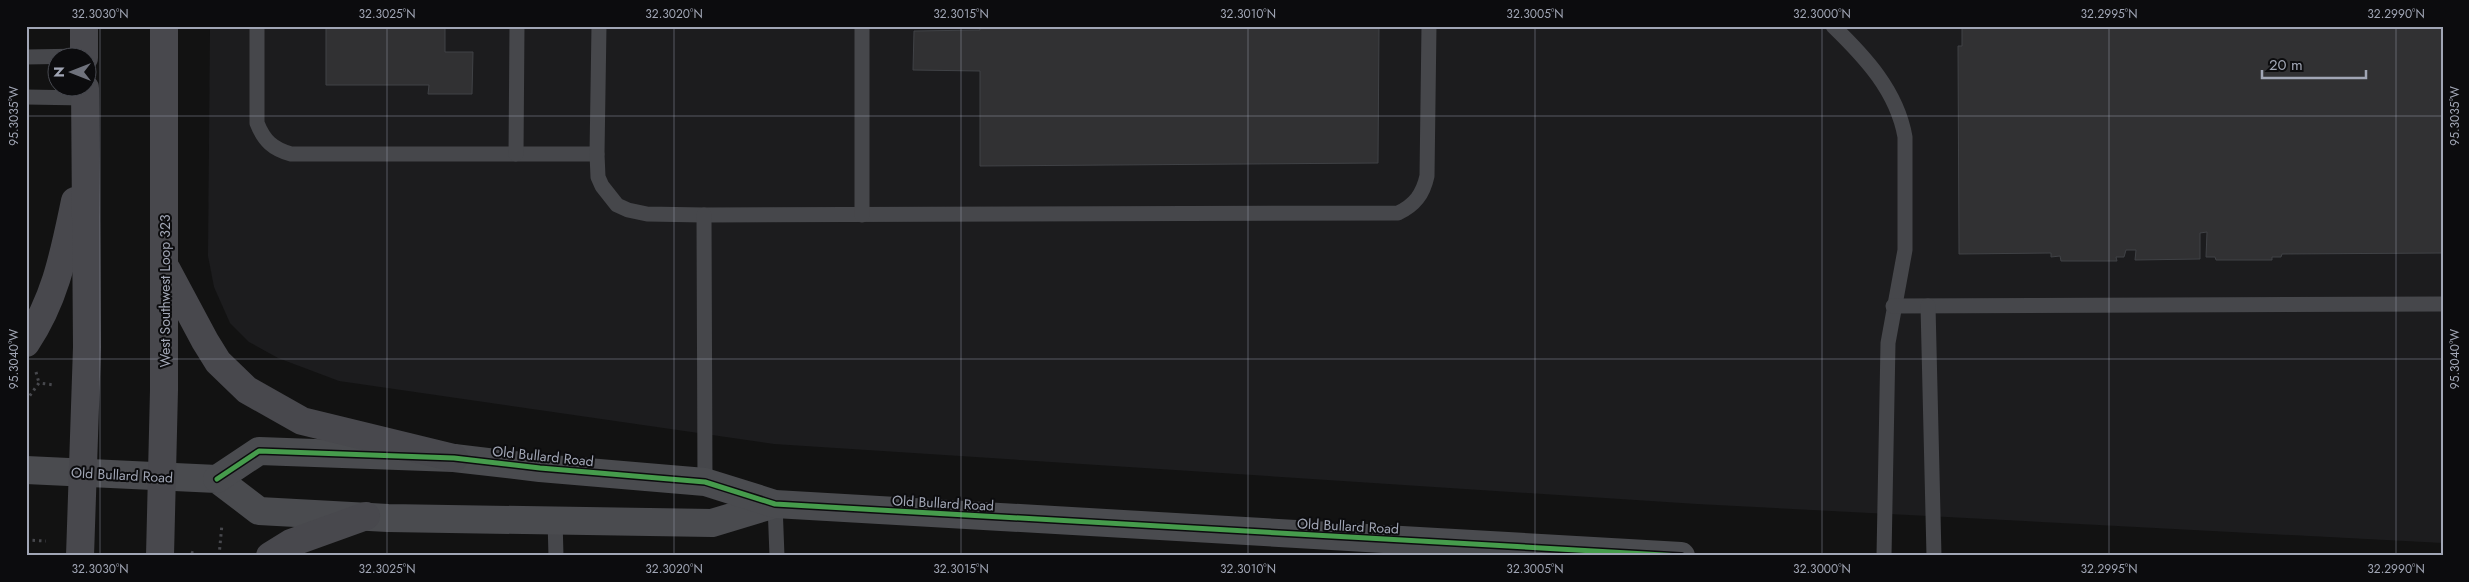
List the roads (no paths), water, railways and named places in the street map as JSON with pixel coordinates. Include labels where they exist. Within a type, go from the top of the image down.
[{"type":"highway","points":[[84,26],[84,48]]},
{"type":"highway","name":"West Southwest Loop 323","points":[[160,556],[163,477],[165,266],[164,26]]},
{"type":"highway","points":[[80,556],[87,347],[85,98]]},
{"type":"highway","points":[[26,343],[44,314],[54,290],[85,153]]},
{"type":"highway","points":[[165,266],[218,362],[246,390],[302,421],[454,458]]},
{"type":"highway","points":[[270,556],[291,543],[366,516]]},
{"type":"street","name":"Old Bullard Road","points":[[26,470],[217,479],[259,451],[454,458],[705,482],[775,504],[1680,556]]},
{"type":"street","name":"Old Bullard Road","points":[[217,479],[259,512],[712,523],[775,504]]},
{"type":"lane","points":[[257,26],[258,123],[262,136],[278,150],[291,154],[597,154]]},
{"type":"lane","points":[[516,154],[517,26]]},
{"type":"lane","points":[[598,26],[597,154],[598,177],[602,186],[617,205],[638,213],[704,215],[1398,213],[1415,202],[1425,186],[1427,176],[1428,26]]},
{"type":"lane","points":[[862,26],[862,214]]},
{"type":"lane","points":[[1833,26],[1864,58],[1884,84],[1903,123],[1905,136],[1905,250],[1903,271],[1893,306],[1888,343],[1884,556]]},
{"type":"lane","points":[[26,57],[48,57]]},
{"type":"lane","points":[[26,97],[48,96]]},
{"type":"lane","points":[[704,215],[705,482]]},
{"type":"lane","points":[[1893,306],[2443,304]]},
{"type":"lane","points":[[1928,306],[1934,556]]},
{"type":"lane","points":[[775,504],[777,556]]},
{"type":"lane","points":[[555,520],[556,556]]}]
